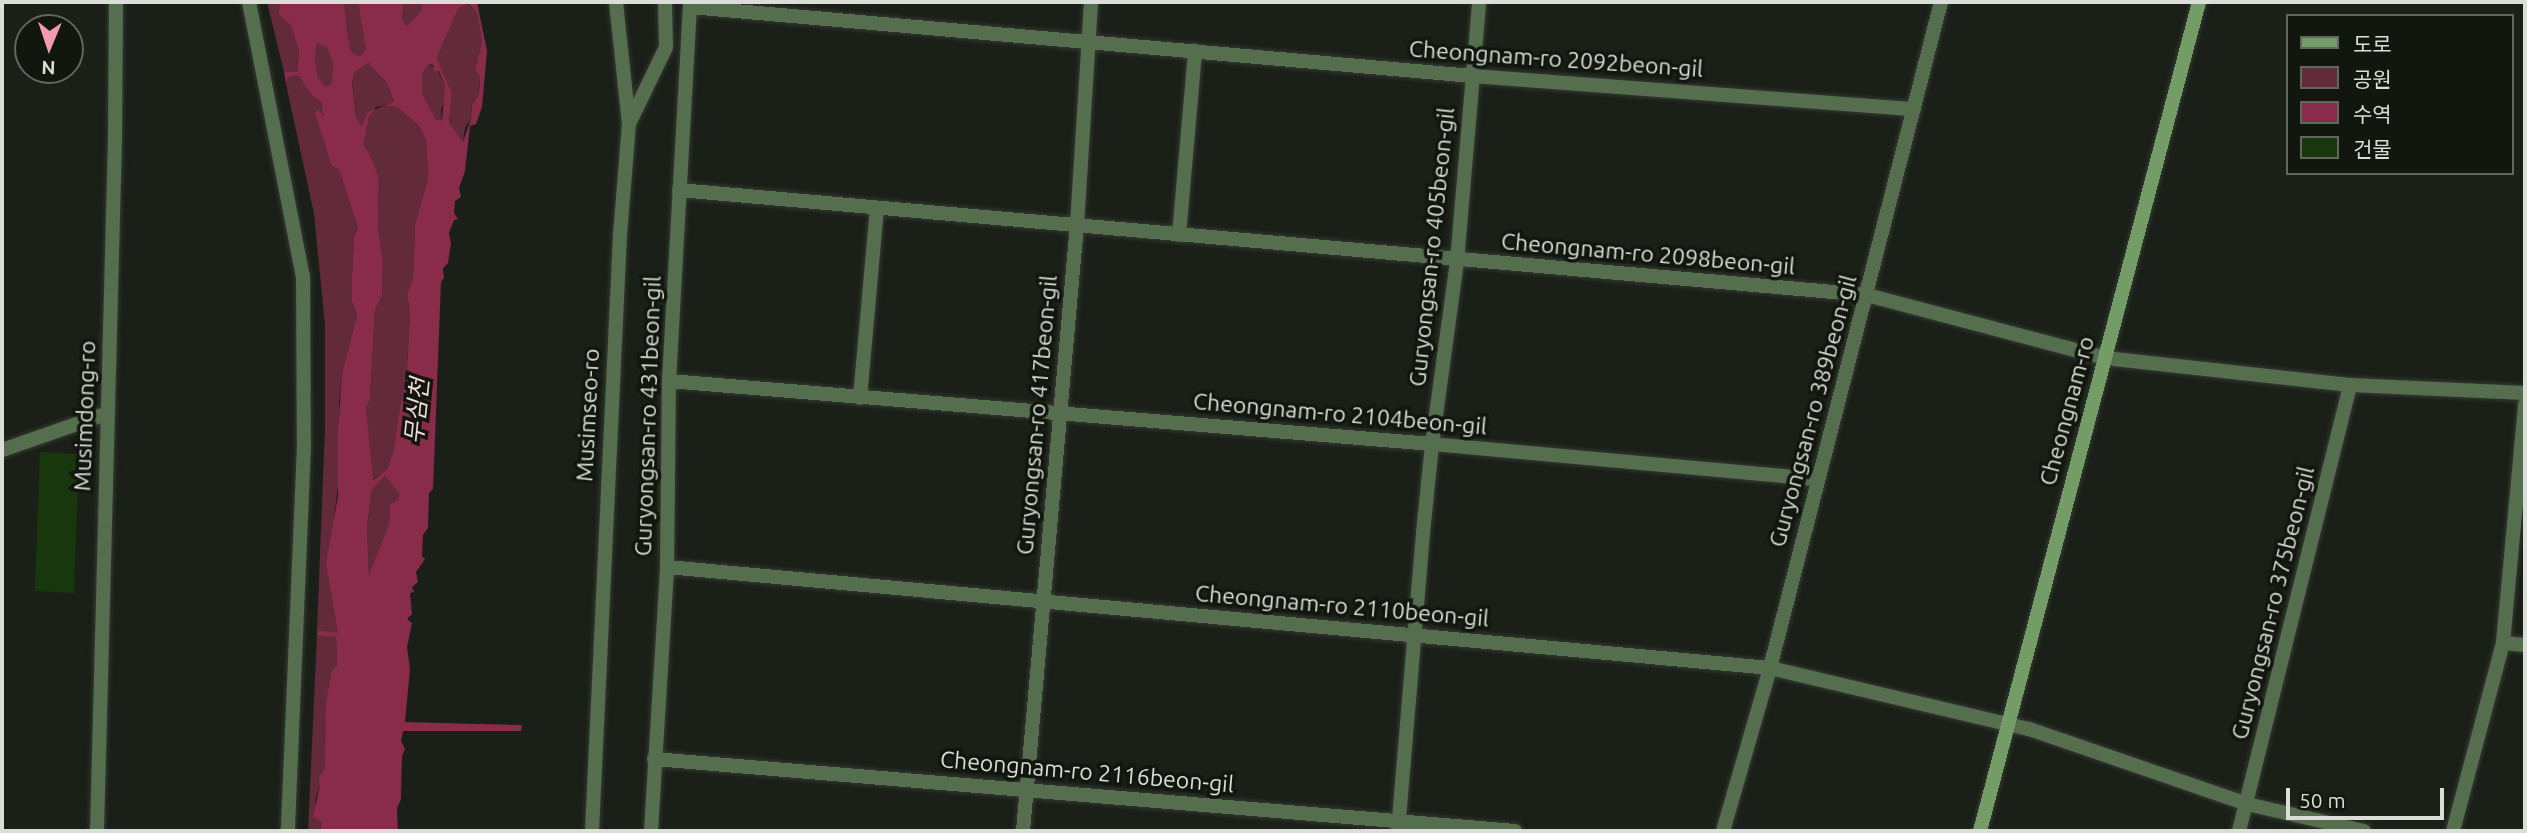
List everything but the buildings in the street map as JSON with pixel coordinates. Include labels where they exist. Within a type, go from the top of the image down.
[{"type":"main road","name":"Cheongnam-ro","points":[[1980,831],[2199,2]]},
{"type":"street","name":"Musimdong-ro","points":[[97,831],[116,2]]},
{"type":"street","points":[[249,2],[303,276],[304,446],[288,831]]},
{"type":"street","name":"Musimseo-ro","points":[[592,831],[620,235],[629,124],[616,2]]},
{"type":"street","points":[[629,124],[666,47],[665,2]]},
{"type":"street","name":"Guryongsan-ro 417beon-gil","points":[[1023,831],[1077,225],[1091,2]]},
{"type":"street","name":"Guryongsan-ro 405beon-gil","points":[[1399,825],[1413,636],[1432,444],[1457,261],[1479,2]]},
{"type":"street","name":"Guryongsan-ro 389beon-gil","points":[[1723,831],[1770,668],[1941,2]]},
{"type":"street","name":"Cheongnam-ro 2092beon-gil","points":[[690,5],[1473,76],[1914,109]]},
{"type":"street","name":"Guryongsan-ro 431beon-gil","points":[[651,831],[667,567],[669,381],[690,5]]},
{"type":"street","points":[[1179,235],[1195,51]]},
{"type":"street","name":"Cheongnam-ro 2098beon-gil","points":[[679,190],[1457,261],[1867,295],[2105,358],[2350,386],[2525,393]]},
{"type":"street","points":[[860,398],[877,208]]},
{"type":"street","name":"Cheongnam-ro 2104beon-gil","points":[[669,381],[1432,444],[1817,480]]},
{"type":"street","name":"Guryongsan-ro 375beon-gil","points":[[2239,831],[2350,386]]},
{"type":"street","points":[[2453,831],[2503,643],[2525,404]]},
{"type":"street","points":[[2,450],[107,413]]},
{"type":"street","name":"Cheongnam-ro 2110beon-gil","points":[[667,567],[1770,668],[2029,729],[2247,804],[2364,831]]},
{"type":"street","points":[[2503,643],[2525,645]]},
{"type":"street","name":"Cheongnam-ro 2116beon-gil","points":[[654,759],[1399,825],[1515,831]]},
{"type":"green space","points":[[267,2],[281,2],[278,14],[291,26],[299,51],[297,72],[284,72]]},
{"type":"green space","points":[[344,2],[358,2],[364,25],[366,50],[359,58],[351,51]]},
{"type":"green space","points":[[404,2],[422,2],[422,10],[407,26],[402,19]]},
{"type":"green space","points":[[466,2],[477,13],[482,42],[475,69],[480,78],[479,93],[472,105],[471,119],[465,128],[463,142],[449,122],[452,93],[437,58],[458,9]]},
{"type":"green space","points":[[317,43],[327,46],[333,64],[331,85],[325,86],[318,77],[315,59]]},
{"type":"green space","points":[[368,63],[386,82],[394,103],[376,107],[362,126],[356,117],[352,83],[355,72]]},
{"type":"green space","points":[[429,64],[438,71],[445,86],[442,121],[436,121],[422,93],[422,74]]},
{"type":"green space","points":[[299,76],[311,95],[321,102],[325,119],[319,122],[331,166],[339,170],[358,228],[354,236],[352,273],[352,302],[357,315],[342,373],[339,404],[340,470],[334,518],[338,634],[317,630],[325,427],[325,325],[314,214],[286,84],[288,77]]},
{"type":"green space","points":[[386,106],[397,107],[419,126],[426,140],[428,178],[415,224],[413,278],[407,294],[410,313],[406,387],[403,387],[393,452],[387,469],[372,480],[366,408],[370,400],[375,311],[382,295],[383,261],[378,226],[379,182],[364,146],[369,117],[375,110]]},
{"type":"green space","points":[[385,476],[399,494],[399,500],[390,504],[389,523],[369,576],[367,527],[372,490]]},
{"type":"green space","points":[[317,635],[336,637],[337,667],[332,670],[325,768],[315,801],[322,822],[320,831],[308,831]]},
{"type":"water","name":"무심천","points":[[281,2],[344,2],[351,51],[359,57],[366,49],[358,2],[404,2],[402,19],[407,26],[422,10],[422,2],[467,2],[477,2],[487,51],[482,107],[476,124],[470,126],[465,171],[459,188],[461,197],[455,201],[454,213],[458,219],[454,220],[449,233],[451,243],[448,263],[443,268],[444,278],[441,282],[433,489],[429,493],[428,528],[423,535],[422,556],[425,559],[416,572],[418,582],[412,587],[414,592],[410,593],[412,614],[407,619],[412,623],[407,647],[410,669],[405,722],[522,725],[521,731],[403,731],[401,741],[405,749],[402,756],[401,799],[397,808],[398,831],[320,831],[322,822],[313,817],[320,785],[319,777],[325,768],[326,703],[332,670],[337,666],[336,637],[317,635],[317,630],[338,633],[326,563],[338,496],[342,373],[357,315],[352,302],[352,273],[354,236],[358,228],[339,170],[331,166],[315,113],[317,109],[324,117],[321,102],[311,95],[299,76],[288,77],[286,84],[284,72],[297,72],[299,51],[291,26],[278,14]],"holes":[[[467,2],[477,13],[482,42],[475,69],[480,78],[479,93],[472,105],[471,119],[463,142],[449,122],[452,93],[437,58],[458,9]],[[317,43],[327,47],[333,64],[331,85],[325,86],[318,77],[315,59]],[[368,63],[386,82],[394,102],[368,112],[362,126],[356,117],[352,83],[355,72]],[[429,64],[433,65],[434,71],[439,71],[445,86],[442,121],[436,120],[422,93],[422,74]],[[386,106],[397,107],[419,126],[426,140],[428,178],[415,224],[413,278],[407,294],[410,313],[406,386],[403,387],[393,452],[387,469],[373,480],[366,408],[370,400],[375,311],[382,295],[383,261],[378,226],[379,182],[374,164],[364,145],[369,117],[375,110]],[[385,476],[399,494],[399,500],[390,504],[389,523],[369,575],[367,527],[372,490]]]}]
